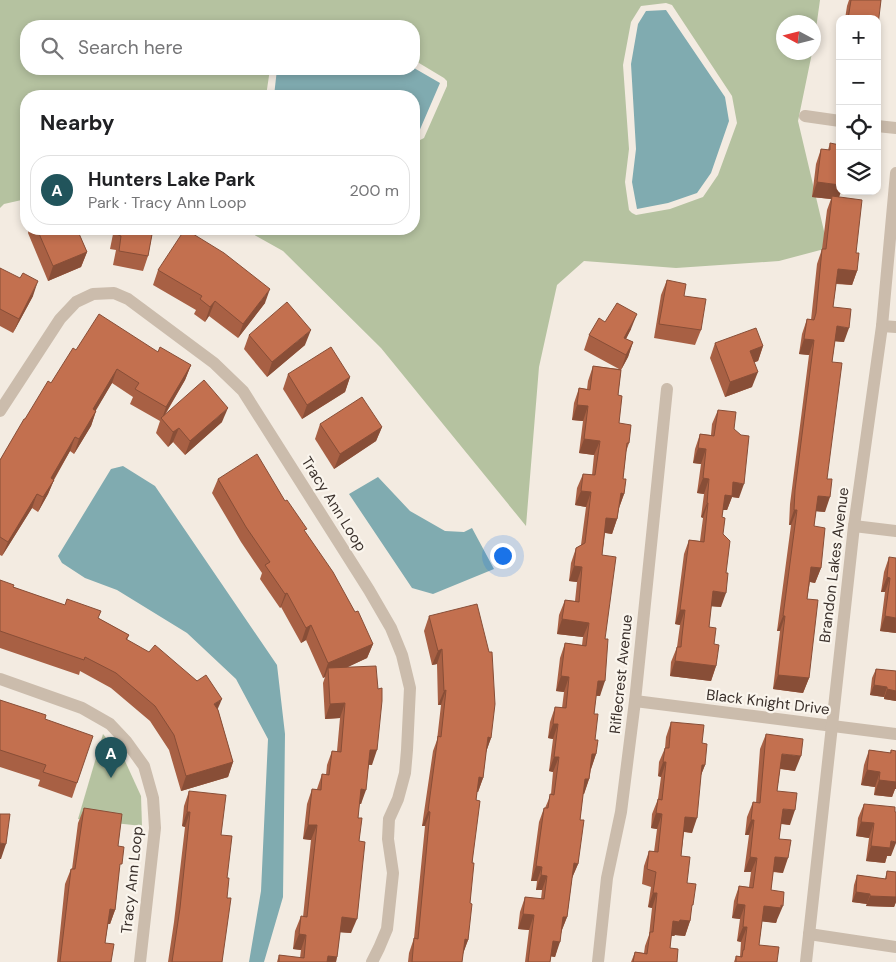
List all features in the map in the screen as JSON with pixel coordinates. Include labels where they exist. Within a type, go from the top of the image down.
[{"type":"street","points":[[805,116],[836,120]]},
{"type":"street","points":[[881,126],[896,128]]},
{"type":"street","name":"Brandon Lakes Avenue","points":[[806,962],[854,526],[882,326],[896,173]]},
{"type":"street","name":"Tracy Ann Loop","points":[[0,411],[60,319],[76,302],[93,294],[114,293],[128,298],[214,363],[243,391],[391,628],[402,655],[410,688],[405,773],[398,799],[389,819],[388,839],[393,873],[387,929],[372,962]]},
{"type":"street","points":[[882,326],[896,328]]},
{"type":"street","name":"Riflecrest Avenue","points":[[598,962],[606,878],[621,812],[635,701],[667,388]]},
{"type":"street","points":[[854,526],[896,531]]},
{"type":"street","name":"Tracy Ann Loop","points":[[0,679],[82,708],[110,724],[126,741],[144,766],[153,798],[154,828],[140,962]]},
{"type":"street","name":"Black Knight Drive","points":[[635,701],[896,734]]},
{"type":"street","points":[[809,934],[896,947]]},
{"type":"green space","points":[[0,0],[820,0],[818,15],[776,15],[776,60],[811,60],[798,121],[828,248],[779,261],[676,268],[584,261],[557,285],[539,367],[526,526],[381,348],[283,251],[255,235],[420,235],[420,140],[424,138],[447,86],[447,81],[420,64],[420,20],[20,20],[20,75],[269,75],[267,90],[20,90],[20,200],[4,204],[0,208]],"holes":[[[666,3],[672,5],[732,96],[737,123],[718,175],[703,197],[670,209],[636,215],[629,210],[625,182],[629,149],[623,65],[631,22],[641,6]]]},
{"type":"green space","points":[[103,734],[125,761],[141,796],[142,826],[78,819]]},
{"type":"water","points":[[666,10],[725,97],[729,121],[711,173],[697,193],[668,203],[637,209],[632,182],[636,149],[631,64],[638,24],[646,11]]},
{"type":"water","points":[[420,71],[440,83],[420,129],[420,90],[275,90],[276,75],[420,75]]},
{"type":"water","points":[[123,466],[155,486],[277,665],[285,734],[283,897],[264,962],[249,962],[261,891],[268,739],[236,679],[187,633],[117,590],[85,578],[62,563],[58,556],[111,469]]},
{"type":"water","points":[[378,477],[410,511],[445,531],[464,532],[472,528],[494,569],[433,594],[412,588],[349,494]]},
{"type":"building","points":[[851,0],[881,0],[879,15],[849,15]]},
{"type":"building","points":[[830,143],[836,144],[836,184],[817,182],[821,149],[830,150]]},
{"type":"building","points":[[832,196],[862,200],[856,253],[859,253],[857,271],[838,269],[833,307],[851,309],[849,328],[837,326],[832,362],[842,363],[827,479],[832,479],[830,497],[818,496],[814,526],[825,528],[821,568],[811,567],[807,599],[818,600],[809,678],[778,675],[785,616],[783,616],[797,510],[794,510],[795,490],[814,340],[804,339],[807,319],[814,320],[816,313],[822,249],[826,249]]},
{"type":"building","points":[[40,235],[80,235],[87,252],[53,266]]},
{"type":"building","points":[[118,235],[152,235],[148,256],[119,251],[121,236]]},
{"type":"building","points":[[181,235],[195,235],[224,253],[270,289],[243,324],[215,301],[210,307],[200,299],[202,296],[158,270]]},
{"type":"building","points":[[0,268],[20,278],[23,273],[38,281],[19,319],[0,309]]},
{"type":"building","points":[[667,280],[686,284],[684,296],[706,299],[701,330],[659,324]]},
{"type":"building","points":[[287,302],[311,330],[272,362],[249,335]]},
{"type":"building","points":[[617,303],[637,314],[624,338],[633,342],[626,355],[589,335],[599,318],[605,322]]},
{"type":"building","points":[[99,314],[158,352],[160,347],[191,365],[166,407],[135,389],[139,383],[117,369],[93,409],[96,411],[79,439],[75,437],[51,478],[54,480],[43,497],[37,494],[8,542],[0,537],[0,460],[48,381],[51,383],[73,348],[76,350]]},
{"type":"building","points":[[756,328],[763,346],[750,351],[758,372],[730,382],[715,343]]},
{"type":"building","points":[[331,347],[350,377],[307,405],[288,374]]},
{"type":"building","points":[[593,366],[621,370],[618,395],[622,396],[619,423],[631,425],[623,479],[626,479],[624,494],[621,493],[617,519],[606,518],[602,555],[616,557],[605,639],[608,639],[605,681],[598,681],[594,714],[598,714],[595,740],[598,740],[596,754],[592,754],[589,779],[585,779],[580,820],[584,820],[578,864],[574,863],[567,917],[563,917],[560,942],[553,941],[550,962],[528,962],[534,915],[523,914],[525,897],[544,899],[547,876],[541,875],[542,867],[536,866],[544,808],[548,808],[550,794],[554,795],[559,757],[554,757],[558,724],[553,724],[555,707],[566,708],[569,677],[561,676],[565,643],[586,646],[589,623],[562,619],[565,600],[579,602],[582,567],[574,566],[576,548],[585,543],[591,492],[581,491],[583,474],[595,475],[600,441],[584,439],[588,406],[577,405],[579,388],[590,390]]},
{"type":"building","points":[[204,380],[228,408],[190,441],[179,428],[173,432],[161,418]]},
{"type":"building","points":[[362,397],[382,427],[340,454],[320,424]]},
{"type":"building","points":[[718,410],[736,412],[734,429],[741,435],[749,436],[744,484],[733,482],[732,496],[725,495],[722,517],[725,518],[723,534],[730,541],[726,573],[728,573],[726,593],[713,591],[709,627],[716,628],[714,644],[719,645],[716,666],[675,661],[677,647],[681,647],[685,610],[680,610],[689,540],[704,542],[709,479],[703,478],[706,449],[698,448],[700,434],[714,436]]},
{"type":"building","points":[[257,454],[285,501],[287,500],[307,529],[304,530],[333,572],[355,612],[358,611],[373,644],[328,663],[311,625],[306,628],[287,593],[285,594],[265,565],[270,562],[246,527],[218,479]]},
{"type":"building","points":[[889,557],[896,558],[896,618],[885,616],[890,578],[887,577]]},
{"type":"building","points":[[0,580],[14,585],[13,587],[65,605],[67,599],[101,611],[98,618],[129,635],[126,639],[149,652],[155,645],[197,681],[206,675],[222,699],[214,704],[218,710],[233,762],[186,776],[174,735],[155,706],[116,673],[85,657],[84,660],[0,631]]},
{"type":"building","points":[[477,604],[489,652],[492,652],[495,704],[491,738],[488,737],[483,778],[479,777],[476,800],[480,801],[472,863],[474,863],[470,903],[472,904],[468,940],[465,939],[462,962],[412,962],[414,938],[418,939],[430,812],[428,811],[438,736],[441,737],[446,690],[444,691],[442,649],[438,651],[429,616]]},
{"type":"building","points":[[376,666],[378,689],[382,688],[382,701],[377,750],[370,750],[366,790],[361,789],[358,818],[362,818],[359,841],[365,842],[357,919],[342,917],[337,957],[328,956],[327,962],[279,962],[279,955],[304,958],[306,935],[299,934],[301,916],[307,917],[317,825],[308,825],[312,789],[321,790],[322,774],[329,775],[332,751],[341,752],[345,703],[330,704],[328,668]]},
{"type":"building","points":[[876,669],[896,671],[896,691],[874,685]]},
{"type":"building","points":[[0,700],[46,715],[45,719],[93,736],[77,783],[43,772],[46,765],[0,750]]},
{"type":"building","points":[[671,722],[704,725],[702,743],[707,744],[705,765],[702,765],[697,818],[685,817],[681,856],[690,857],[687,883],[696,884],[693,905],[690,921],[673,921],[670,948],[678,949],[677,962],[633,962],[635,952],[647,954],[650,932],[653,932],[657,893],[653,893],[656,872],[647,869],[649,851],[658,852],[662,814],[656,813],[658,799],[662,800],[666,762],[663,762],[665,748],[669,748]]},
{"type":"building","points":[[766,734],[803,739],[801,756],[782,754],[777,791],[797,793],[795,810],[783,809],[779,839],[791,840],[788,858],[775,857],[771,890],[784,892],[783,906],[781,905],[781,908],[764,906],[759,945],[779,947],[777,962],[736,962],[736,956],[742,957],[747,927],[743,927],[745,905],[737,904],[739,886],[753,888],[757,858],[750,857],[754,820],[751,820],[753,802],[760,803]]},
{"type":"building","points":[[869,750],[891,753],[891,750],[896,751],[896,782],[879,780],[880,772],[867,770]]},
{"type":"building","points":[[189,791],[226,795],[221,835],[232,836],[227,878],[229,878],[227,898],[231,898],[222,962],[172,962],[180,908],[190,812],[187,812]]},
{"type":"building","points":[[864,804],[895,807],[896,842],[891,841],[890,848],[871,846],[874,823],[861,822]]},
{"type":"building","points":[[84,808],[122,814],[118,846],[124,847],[122,864],[120,864],[115,910],[110,909],[105,943],[114,944],[111,962],[60,962],[71,869],[75,869]]},
{"type":"building","points":[[0,814],[10,814],[6,844],[0,843]]},
{"type":"building","points":[[887,871],[896,872],[896,897],[870,896],[870,894],[856,892],[857,875],[886,879]]},
{"type":"place","name":"Hunters Lake Park","points":[[111,778]]}]
